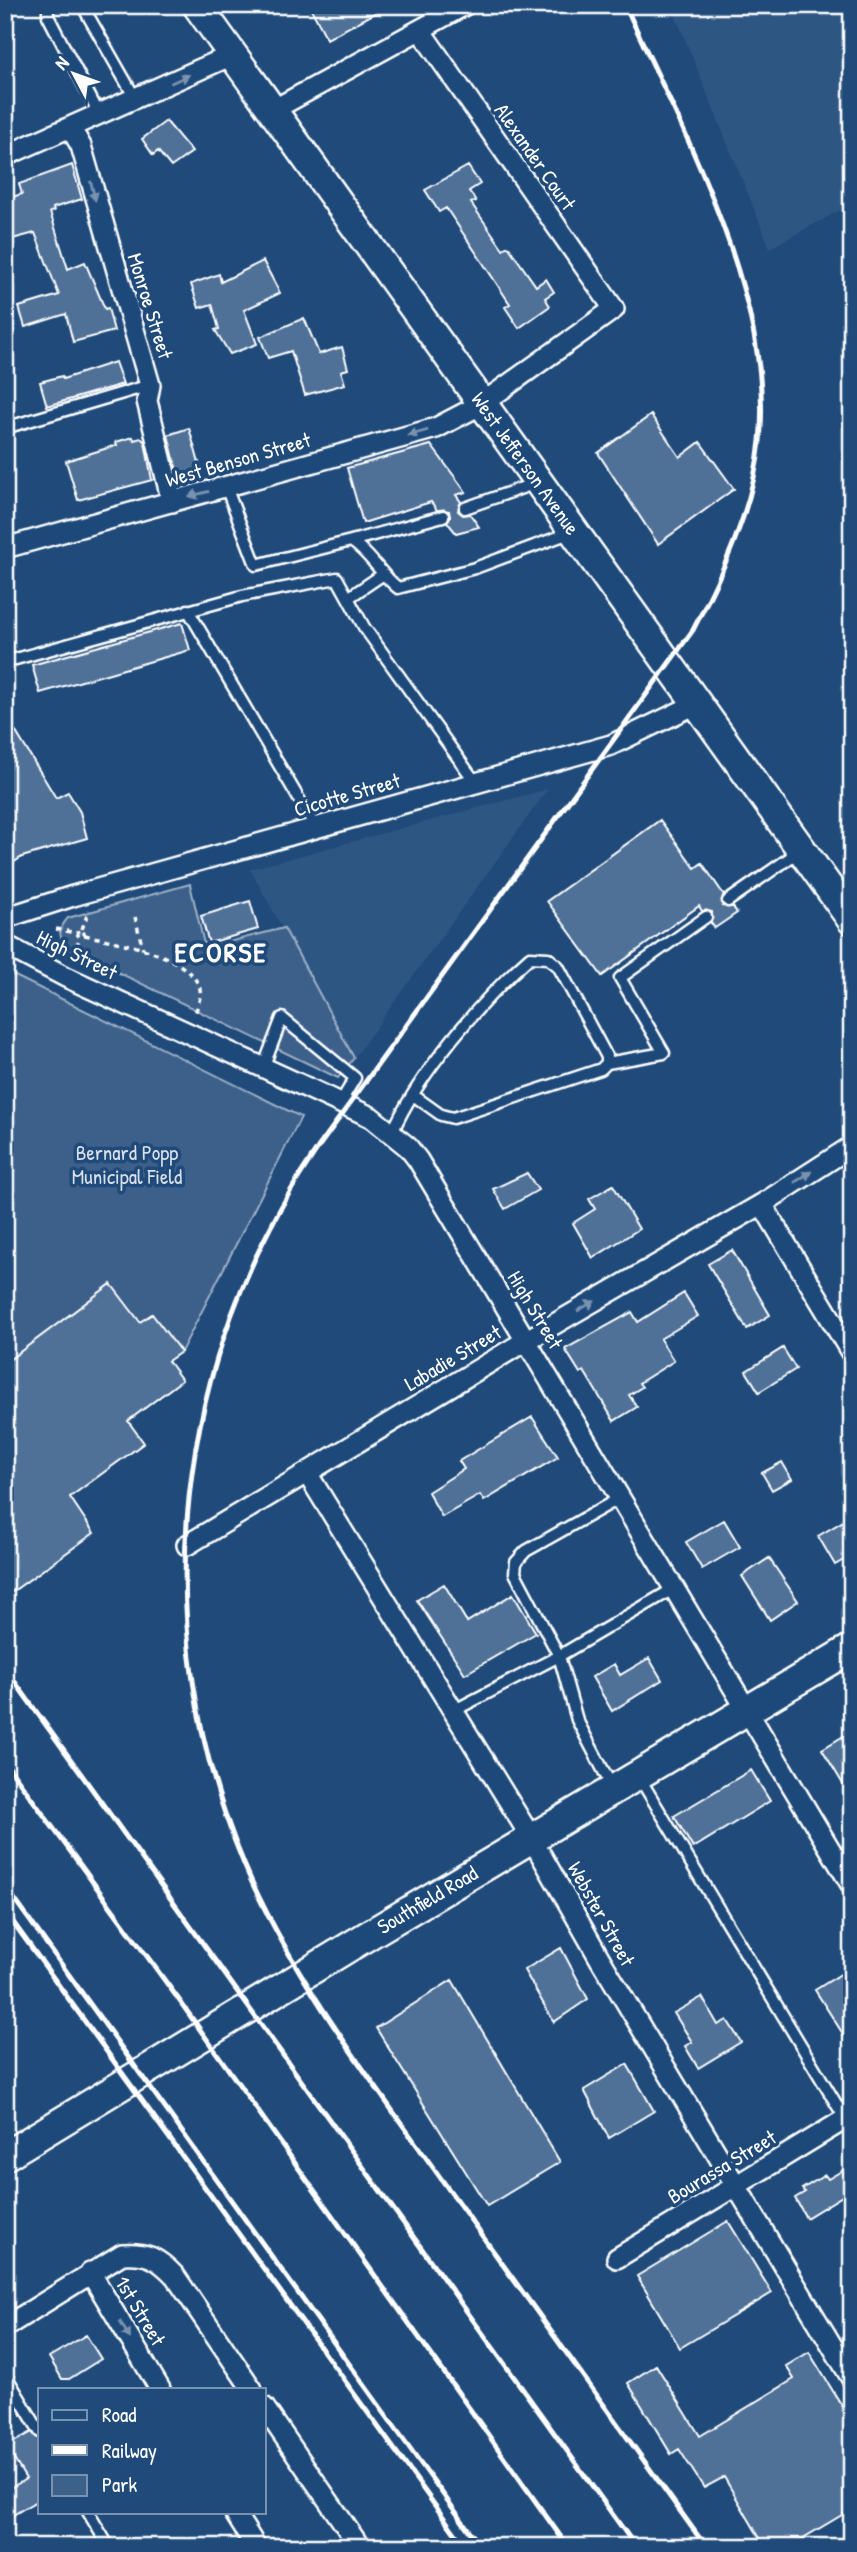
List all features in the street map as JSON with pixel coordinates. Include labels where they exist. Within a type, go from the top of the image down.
[{"type":"main road","name":"West Jefferson Avenue","points":[[197,5],[480,405],[852,920]]},
{"type":"main road","name":"Southfield Road","points":[[5,2156],[851,1650]]},
{"type":"street","points":[[271,111],[465,5]]},
{"type":"street","name":"Alexander Court","points":[[420,30],[614,309]]},
{"type":"street","points":[[5,156],[232,55]]},
{"type":"street","name":"Monroe Street","points":[[70,127],[81,146],[150,384],[147,401],[172,502]]},
{"type":"street","name":"West Benson Street","points":[[5,548],[436,428],[480,405],[614,309]]},
{"type":"street","name":"Cicotte Street","points":[[5,918],[73,896],[611,745],[696,704]]},
{"type":"street","name":"High Street","points":[[5,945],[66,977],[371,1117],[392,1133],[418,1160],[852,1886]]},
{"type":"street","name":"Labadie Street","points":[[187,1545],[527,1340],[762,1204],[852,1146]]},
{"type":"street","points":[[762,1204],[852,1354]]},
{"type":"street","name":"Webster Street","points":[[307,1474],[532,1839],[852,2379]]},
{"type":"street","name":"Bourassa Street","points":[[617,2258],[735,2185],[850,2121]]},
{"type":"street","points":[[90,2272],[122,2254],[144,2252],[162,2262],[175,2276],[251,2388]]},
{"type":"street","name":"1st Street","points":[[5,2328],[90,2272],[159,2388]]},
{"type":"street","points":[[266,2410],[360,2547]]},
{"type":"street","points":[[235,2514],[256,2547]]},
{"type":"lane","points":[[48,5],[48,16],[99,114]]},
{"type":"lane","points":[[82,5],[135,99]]},
{"type":"lane","points":[[5,428],[150,384]]},
{"type":"lane","points":[[465,508],[536,483]]},
{"type":"lane","points":[[226,487],[256,565],[443,516]]},
{"type":"lane","points":[[351,541],[362,548],[382,575],[398,588],[475,568],[572,532]]},
{"type":"lane","points":[[348,598],[382,575]]},
{"type":"lane","points":[[5,662],[188,610],[288,585],[337,578],[364,627],[476,783]]},
{"type":"lane","points":[[188,610],[316,828]]},
{"type":"lane","points":[[728,901],[802,850]]},
{"type":"lane","points":[[413,1095],[441,1115],[453,1118],[601,1069],[607,1063],[664,1053],[620,978],[706,917]]},
{"type":"lane","points":[[392,1133],[413,1095],[479,1009],[521,965],[538,955],[558,966],[607,1057],[607,1063]]},
{"type":"lane","points":[[263,1068],[282,1018],[355,1078],[340,1103]]},
{"type":"lane","points":[[620,1498],[526,1551],[516,1562],[515,1573],[559,1656],[577,1720],[626,1783],[850,2121]]},
{"type":"lane","points":[[453,1711],[559,1656],[673,1589]]},
{"type":"lane","points":[[5,2374],[38,2429]]},
{"type":"lane","points":[[89,2514],[109,2547]]},
{"type":"path","points":[[73,956],[90,908]]},
{"type":"path","points":[[135,917],[143,949]]},
{"type":"path","points":[[56,929],[143,949],[181,969],[197,983],[201,996],[194,1014]]},
{"type":"shaded area","points":[[671,5],[852,5],[852,204],[770,248]]},
{"type":"shaded area","points":[[548,789],[354,1058],[250,869]]},
{"type":"green space","points":[[190,884],[205,948],[284,928],[354,1058],[338,1078],[65,947],[63,943],[60,932],[68,918]]},
{"type":"green space","name":"Bernard Popp Municipal Field","points":[[5,971],[301,1117],[181,1352],[152,1314],[140,1322],[5,1363]]},
{"type":"building","points":[[309,5],[390,5],[327,39]]},
{"type":"building","points":[[166,121],[192,152],[171,167],[158,151],[153,155],[142,139]]},
{"type":"building","points":[[72,165],[82,199],[53,208],[54,211],[50,212],[68,269],[85,262],[105,309],[108,308],[114,331],[73,342],[66,314],[25,327],[19,307],[59,295],[35,233],[5,241],[5,199],[22,194],[19,184]]},
{"type":"building","points":[[468,166],[480,184],[469,191],[476,201],[471,203],[503,249],[508,246],[536,286],[546,279],[554,292],[545,298],[550,306],[519,328],[505,307],[510,304],[446,208],[439,212],[425,190]]},
{"type":"building","points":[[263,261],[280,293],[244,310],[257,344],[230,354],[215,330],[219,329],[212,304],[199,308],[191,284],[219,274],[221,282]]},
{"type":"building","points":[[304,318],[319,354],[342,347],[348,369],[341,371],[345,384],[305,395],[291,351],[268,358],[260,337]]},
{"type":"building","points":[[115,362],[123,384],[47,406],[40,382],[62,376],[63,379]]},
{"type":"building","points":[[651,415],[680,457],[700,442],[734,489],[658,544],[598,453]]},
{"type":"building","points":[[189,428],[201,470],[183,476],[181,470],[177,471],[168,435]]},
{"type":"building","points":[[133,437],[134,440],[141,438],[145,442],[152,480],[78,500],[66,461],[117,445],[116,442]]},
{"type":"building","points":[[431,445],[466,492],[456,495],[461,502],[458,511],[463,515],[470,514],[479,527],[456,533],[447,522],[449,511],[437,510],[431,502],[363,523],[347,468]]},
{"type":"building","points":[[182,623],[190,650],[40,693],[32,665]]},
{"type":"building","points":[[5,714],[56,798],[68,792],[80,812],[87,838],[22,857],[5,868]]},
{"type":"building","points":[[660,820],[695,868],[702,863],[724,895],[722,906],[733,907],[737,913],[715,928],[711,923],[712,912],[702,911],[699,906],[602,976],[547,901]]},
{"type":"building","points":[[250,901],[258,929],[209,943],[201,916]]},
{"type":"building","points":[[527,1173],[538,1190],[505,1209],[493,1189]]},
{"type":"building","points":[[613,1185],[639,1229],[593,1258],[573,1223],[595,1209],[589,1199]]},
{"type":"building","points":[[732,1250],[770,1315],[747,1329],[708,1264]]},
{"type":"building","points":[[111,1284],[140,1322],[152,1314],[181,1352],[168,1361],[182,1380],[128,1421],[144,1443],[70,1497],[94,1533],[5,1597],[5,1363]]},
{"type":"building","points":[[684,1293],[698,1316],[660,1339],[674,1361],[639,1383],[642,1387],[629,1395],[637,1407],[614,1421],[584,1371],[580,1373],[565,1349],[632,1312],[638,1322]]},
{"type":"building","points":[[783,1348],[796,1369],[759,1392],[746,1371]]},
{"type":"building","points":[[532,1417],[558,1457],[484,1501],[480,1495],[442,1517],[428,1492],[464,1469],[459,1461]]},
{"type":"building","points":[[782,1462],[792,1479],[772,1490],[762,1473]]},
{"type":"building","points":[[852,1516],[852,1555],[835,1565],[818,1536]]},
{"type":"building","points":[[724,1520],[740,1547],[702,1569],[686,1542]]},
{"type":"building","points":[[769,1558],[798,1601],[770,1620],[742,1576]]},
{"type":"building","points":[[444,1584],[467,1622],[513,1594],[536,1633],[465,1674],[417,1600]]},
{"type":"building","points":[[649,1658],[662,1680],[612,1711],[592,1677],[614,1664],[620,1675]]},
{"type":"building","points":[[852,1731],[852,1799],[822,1749]]},
{"type":"building","points":[[751,1770],[770,1801],[693,1848],[674,1816]]},
{"type":"building","points":[[561,1948],[588,1999],[554,2022],[524,1970]]},
{"type":"building","points":[[852,1967],[852,2048],[815,1990]]},
{"type":"building","points":[[452,1980],[560,2162],[487,2206],[376,2028]]},
{"type":"building","points":[[702,1997],[718,2025],[727,2020],[741,2042],[698,2068],[685,2046],[692,2042],[674,2013]]},
{"type":"building","points":[[627,2064],[654,2111],[609,2138],[584,2090]]},
{"type":"building","points":[[852,2165],[852,2190],[806,2218],[795,2198],[805,2192],[802,2189],[825,2175],[828,2179]]},
{"type":"building","points":[[728,2221],[772,2293],[680,2348],[637,2276]]},
{"type":"building","points":[[86,2335],[101,2359],[69,2379],[62,2379],[49,2357]]},
{"type":"building","points":[[809,2352],[852,2422],[852,2509],[788,2547],[765,2547],[724,2477],[704,2488],[679,2449],[671,2454],[628,2383],[656,2365],[700,2436],[794,2379],[786,2366]]},
{"type":"building","points":[[32,2432],[38,2437],[38,2500],[5,2520],[5,2491],[26,2479],[6,2446]]},
{"type":"railway","points":[[625,5],[697,161],[739,274],[753,331],[761,387],[760,441],[751,490],[736,538],[693,630],[319,1146],[270,1228],[232,1315],[205,1404],[189,1496],[185,1588],[193,1681],[213,1773],[244,1864],[285,1946],[361,2066],[706,2547]]},
{"type":"railway","points":[[5,1668],[636,2547]]},
{"type":"railway","points":[[5,1762],[179,2000],[568,2547]]},
{"type":"railway","points":[[5,1886],[481,2547]]},
{"type":"railway","points":[[5,1911],[465,2547]]},
{"type":"district","name":"ECORSE","points":[[221,952]]}]
